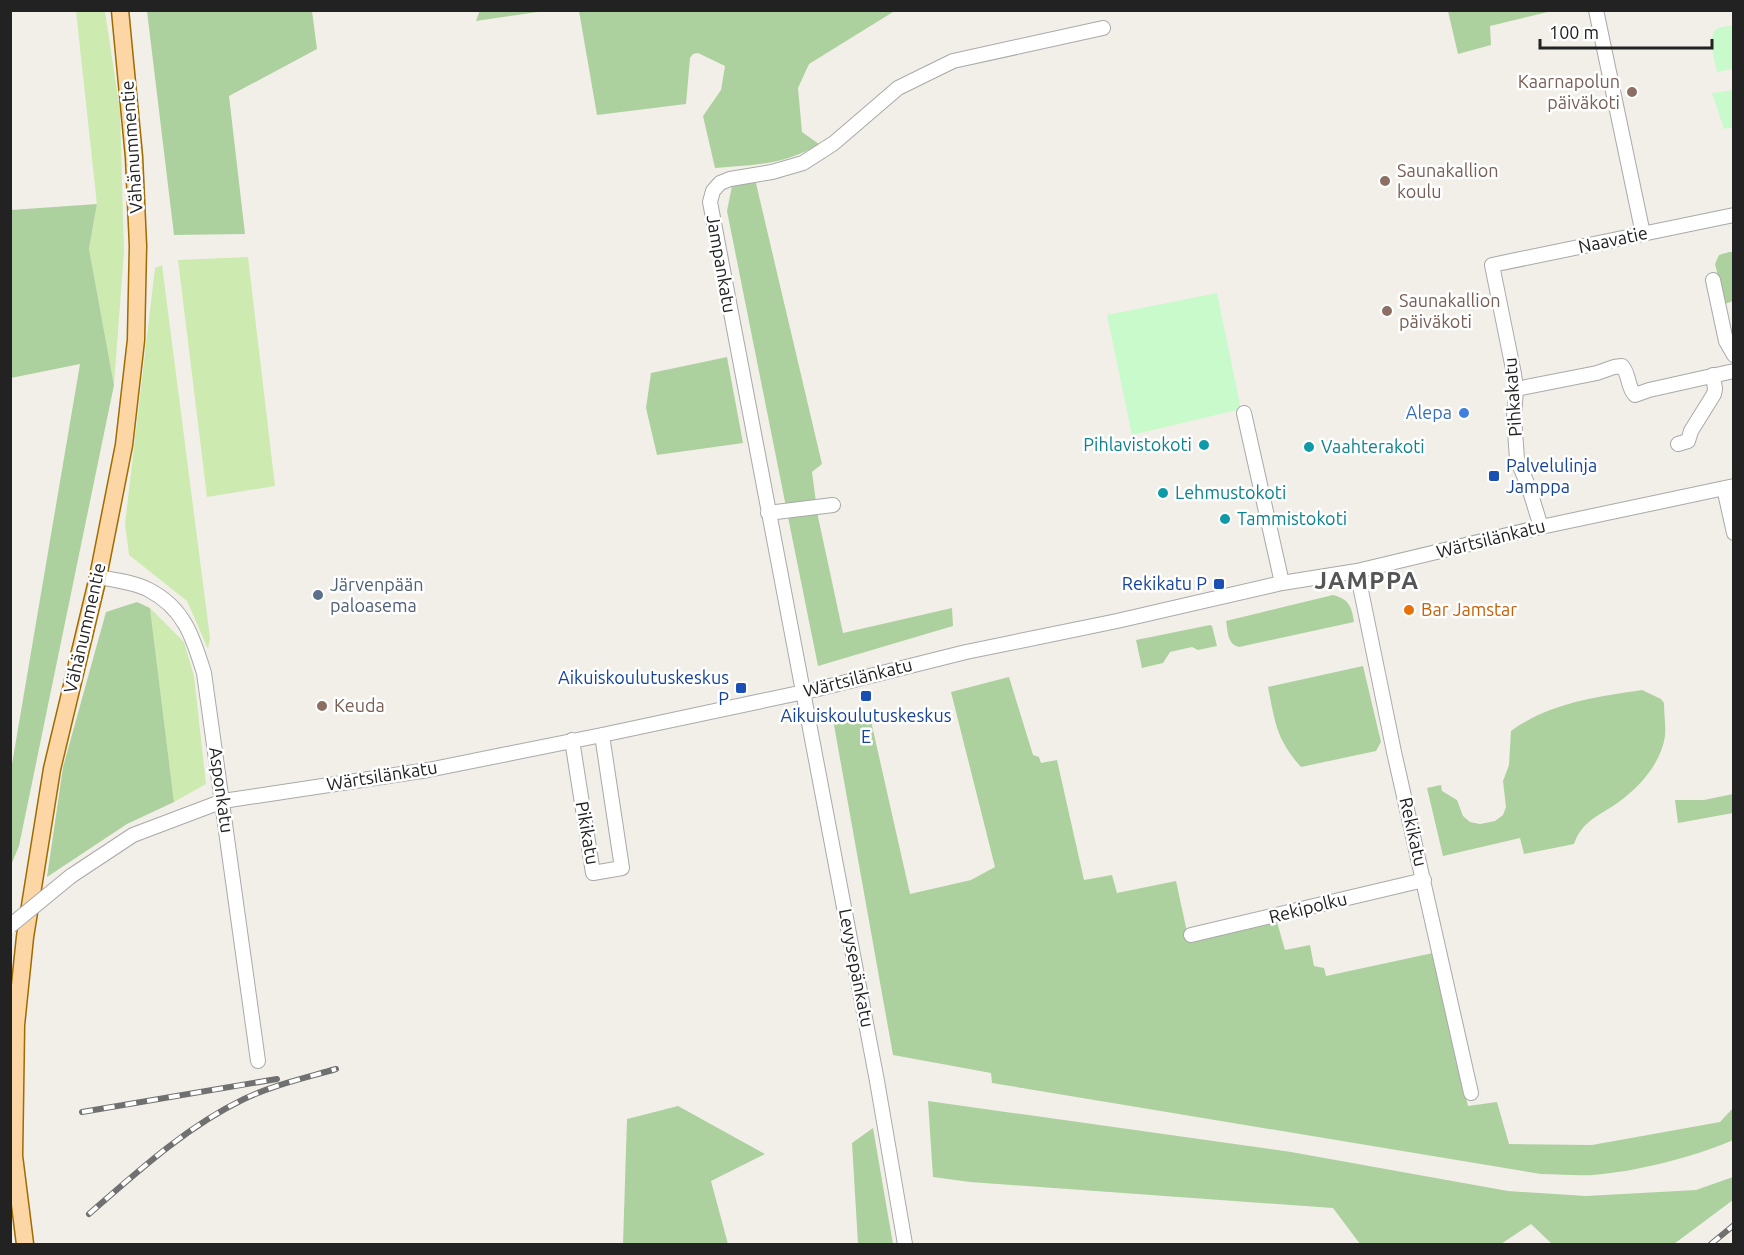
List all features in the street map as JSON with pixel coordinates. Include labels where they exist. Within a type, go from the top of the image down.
[{"type":"main road","name":"Vähänummentie","points":[[25,1245],[14,1156],[16,1025],[25,938],[52,769],[98,577],[124,446],[137,329],[138,246],[134,157],[120,10]]},
{"type":"street","points":[[1596,10],[1643,234]]},
{"type":"street","name":"Jampankatu","points":[[803,692],[711,215],[710,202],[713,191],[720,183],[730,179],[772,172],[803,163],[834,143],[898,88],[953,61],[1103,28]]},
{"type":"street","name":"Naavatie","points":[[1492,265],[1734,215]]},
{"type":"street","name":"Pihkakatu","points":[[1492,265],[1516,389],[1514,417],[1517,459],[1533,499],[1540,527]]},
{"type":"street","points":[[1713,280],[1726,341],[1734,355]]},
{"type":"street","points":[[1516,389],[1622,366],[1627,372],[1631,390],[1635,395],[1734,371]]},
{"type":"street","points":[[1678,444],[1688,441],[1691,431],[1714,394],[1713,375]]},
{"type":"street","points":[[1244,413],[1282,583]]},
{"type":"street","points":[[1729,487],[1734,533]]},
{"type":"street","name":"Wärtsilänkatu","points":[[10,926],[71,876],[133,836],[223,801],[428,770],[602,735],[803,692],[966,652],[1117,621],[1282,583],[1356,571],[1540,527],[1729,487]]},
{"type":"street","points":[[768,513],[833,505]]},
{"type":"street","name":"Rekikatu","points":[[1356,571],[1394,752],[1471,1093]]},
{"type":"street","name":"Asponkatu","points":[[98,577],[147,588],[174,606],[193,638],[204,673],[258,1061]]},
{"type":"street","name":"Levysepänkatu","points":[[803,692],[878,1081],[905,1245]]},
{"type":"street","name":"Pikikatu","points":[[572,740],[593,873],[622,868],[602,735]]},
{"type":"street","name":"Rekipolku","points":[[1191,935],[1424,880]]},
{"type":"green space","points":[[480,10],[545,10],[545,11],[476,21]]},
{"type":"green space","points":[[579,10],[903,11],[893,12],[809,64],[798,88],[802,132],[819,144],[781,160],[756,165],[715,168],[703,116],[721,90],[725,66],[698,53],[693,54],[690,58],[686,104],[597,115]]},
{"type":"green space","points":[[1448,10],[1552,11],[1490,26],[1491,45],[1458,54]]},
{"type":"green space","points":[[76,11],[105,11],[120,111],[124,251],[114,385],[89,249],[97,205]]},
{"type":"green space","points":[[147,11],[312,11],[317,49],[229,96],[245,234],[174,235]]},
{"type":"green space","points":[[1733,25],[1733,69],[1717,72],[1712,36],[1718,28]]},
{"type":"green space","points":[[1733,90],[1733,127],[1724,129],[1712,93]]},
{"type":"green space","points":[[755,179],[822,464],[812,472],[816,502],[786,507],[727,211],[732,186]]},
{"type":"green space","points":[[97,204],[89,249],[114,385],[19,846],[11,865],[11,770],[80,364],[11,378],[11,210]]},
{"type":"green space","points":[[1733,252],[1733,301],[1725,304],[1715,264],[1719,255]]},
{"type":"green space","points":[[248,257],[275,486],[207,497],[178,260]]},
{"type":"green space","points":[[162,265],[210,638],[208,649],[187,601],[129,555],[125,524],[155,268]]},
{"type":"green space","points":[[1217,293],[1241,409],[1132,435],[1107,315]]},
{"type":"green space","points":[[727,357],[743,443],[657,455],[646,408],[651,373]]},
{"type":"green space","points":[[817,512],[843,633],[952,608],[953,626],[818,666],[788,517]]},
{"type":"green space","points":[[1333,595],[1349,604],[1354,622],[1239,647],[1230,640],[1226,621]]},
{"type":"green space","points":[[137,602],[150,608],[174,802],[127,824],[47,877],[63,767],[106,612]]},
{"type":"green space","points":[[150,608],[184,642],[194,676],[206,784],[174,802]]},
{"type":"green space","points":[[1210,625],[1217,646],[1198,650],[1192,647],[1170,652],[1163,663],[1142,668],[1136,640]]},
{"type":"green space","points":[[1363,666],[1381,742],[1376,751],[1301,767],[1281,739],[1268,687]]},
{"type":"green space","points":[[1009,677],[1033,755],[1039,757],[1041,763],[1057,760],[1084,880],[1112,875],[1117,893],[1176,881],[1189,941],[1277,922],[1285,950],[1310,945],[1314,966],[1324,968],[1326,976],[1433,953],[1468,1106],[1497,1102],[1509,1144],[1592,1145],[1720,1122],[1733,1108],[1733,1140],[1683,1158],[1627,1171],[1593,1175],[1541,1174],[992,1083],[991,1073],[893,1055],[832,714],[869,712],[910,894],[971,880],[995,867],[951,692]]},
{"type":"green space","points":[[1642,690],[1661,699],[1664,703],[1663,747],[1653,767],[1639,785],[1622,800],[1589,822],[1574,844],[1524,854],[1520,838],[1443,856],[1427,788],[1441,785],[1442,791],[1457,800],[1463,816],[1470,822],[1480,824],[1495,821],[1503,815],[1506,807],[1503,781],[1509,765],[1511,731],[1526,721],[1557,708],[1590,699]]},
{"type":"green space","points":[[1733,794],[1733,813],[1678,823],[1675,800],[1704,800]]},
{"type":"green space","points":[[928,1101],[1291,1152],[1508,1191],[1586,1196],[1696,1190],[1733,1177],[1733,1200],[1674,1244],[1552,1244],[1531,1224],[1501,1244],[1360,1244],[1333,1208],[970,1182],[933,1177]]},
{"type":"green space","points":[[678,1106],[765,1154],[711,1181],[728,1244],[623,1244],[627,1119]]},
{"type":"green space","points":[[873,1128],[893,1244],[858,1244],[852,1143]]},
{"type":"railway","points":[[89,1214],[163,1151],[223,1110],[266,1090],[336,1069]]},
{"type":"railway","points":[[82,1112],[277,1079]]},
{"type":"railway","points":[[1711,1244],[1734,1225]]},
{"type":"place","name":"Kaarnapolun päiväkoti","points":[[1632,92]]},
{"type":"place","name":"Saunakallion koulu","points":[[1385,181]]},
{"type":"place","name":"Saunakallion päiväkoti","points":[[1387,311]]},
{"type":"place","name":"Alepa","points":[[1464,413]]},
{"type":"place","name":"Pihlavistokoti","points":[[1204,445]]},
{"type":"place","name":"Vaahterakoti","points":[[1309,447]]},
{"type":"place","name":"Palvelulinja Jamppa","points":[[1494,476]]},
{"type":"place","name":"Lehmustokoti","points":[[1163,493]]},
{"type":"place","name":"Tammistokoti","points":[[1225,519]]},
{"type":"place","name":"Rekikatu P","points":[[1219,584]]},
{"type":"place","name":"Järvenpään paloasema","points":[[318,595]]},
{"type":"place","name":"Bar Jamstar","points":[[1409,610]]},
{"type":"place","name":"Aikuiskoulutuskeskus P","points":[[741,688]]},
{"type":"place","name":"Aikuiskoulutuskeskus E","points":[[866,696]]},
{"type":"place","name":"Keuda","points":[[322,706]]},
{"type":"district","name":"JAMPPA","points":[[1367,581]]}]
